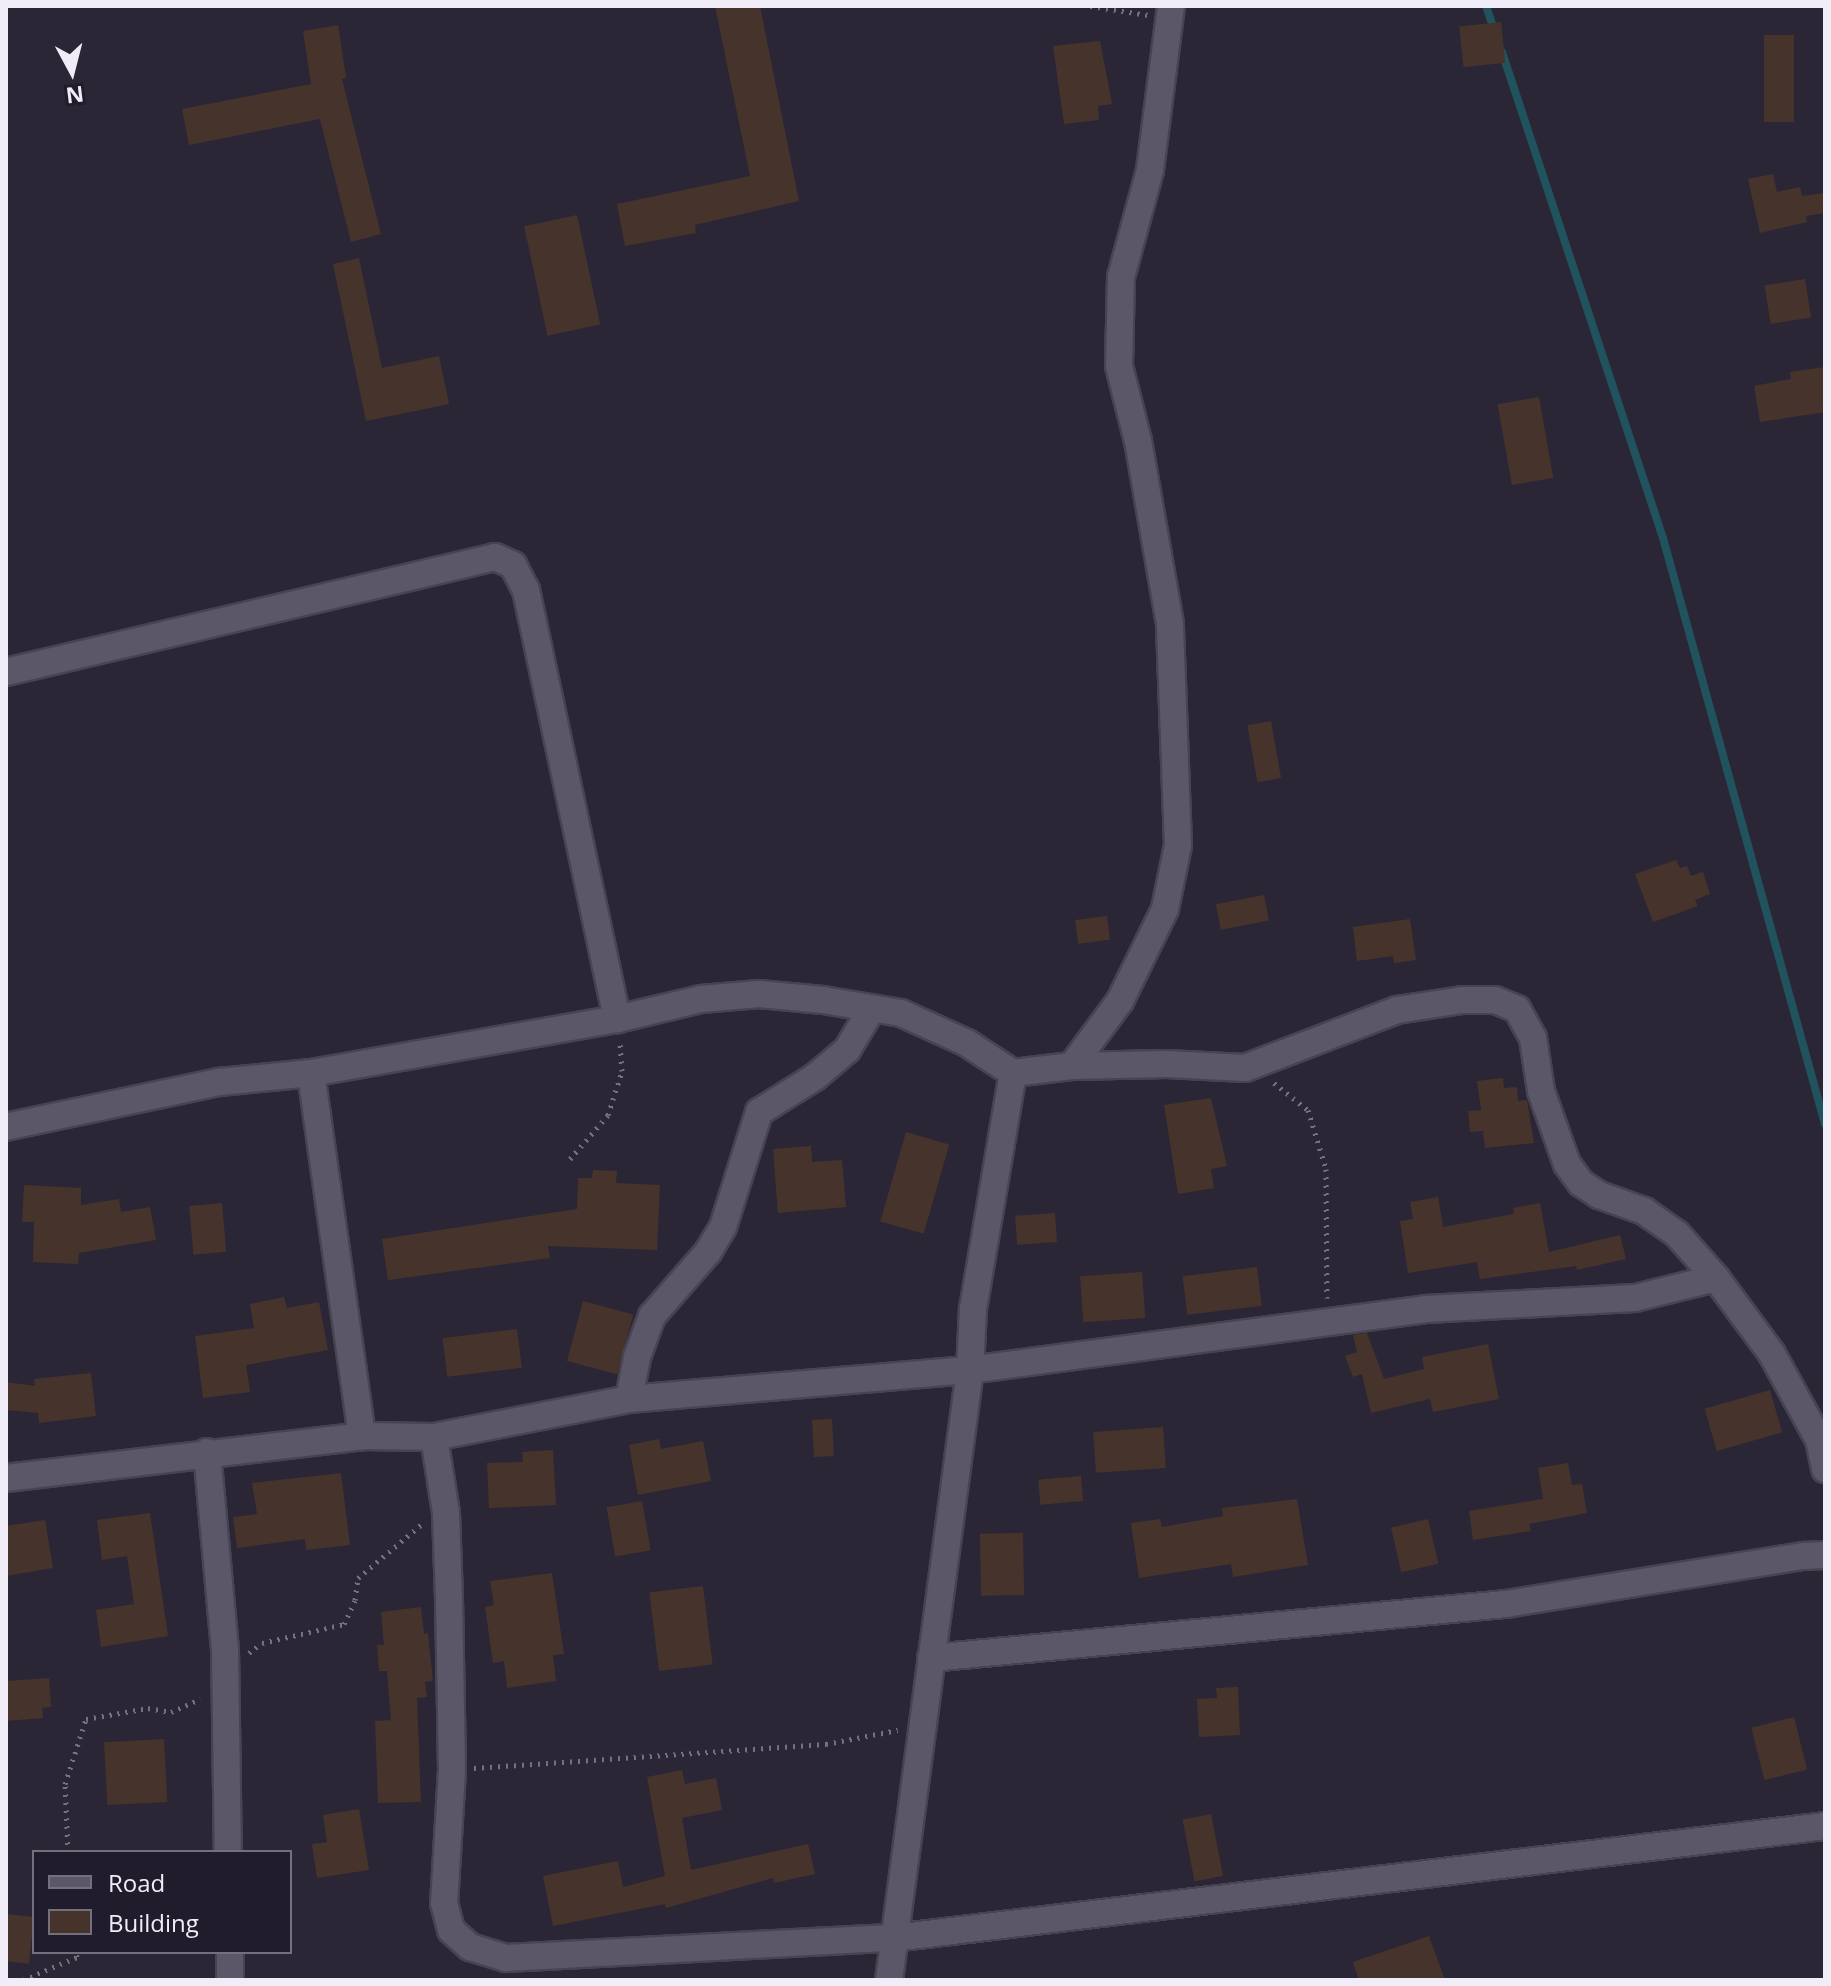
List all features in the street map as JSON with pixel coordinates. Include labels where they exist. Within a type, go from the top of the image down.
[{"type":"street","points":[[1072,1066],[1120,1001],[1165,909],[1178,845],[1170,624],[1138,441],[1119,366],[1121,277],[1150,170],[1170,12]]},
{"type":"street","points":[[6,672],[495,557],[513,565],[526,590],[617,1019]]},
{"type":"street","points":[[6,1127],[219,1082],[311,1073],[617,1019],[701,999],[759,994],[823,1000],[901,1013],[967,1043],[1013,1073],[1072,1066],[1167,1064],[1245,1068],[1397,1010],[1462,1000],[1495,1000],[1517,1009],[1533,1038],[1541,1091],[1562,1150],[1581,1183],[1599,1195],[1644,1211],[1677,1234],[1716,1278],[1772,1354],[1819,1440],[1825,1469]]},
{"type":"street","points":[[629,1399],[637,1357],[652,1316],[708,1252],[723,1227],[759,1112],[815,1077],[847,1050],[871,1010]]},
{"type":"street","points":[[311,1073],[362,1436]]},
{"type":"street","points":[[889,1980],[970,1370],[973,1309],[1013,1073]]},
{"type":"street","points":[[6,1478],[362,1436],[434,1437],[629,1399],[970,1370],[1426,1309],[1635,1298],[1716,1278]]},
{"type":"street","points":[[434,1437],[446,1513],[452,1770],[444,1903],[451,1930],[470,1947],[506,1958],[894,1938],[1825,1826]]},
{"type":"street","points":[[207,1452],[225,1649],[228,1850]]},
{"type":"street","points":[[931,1658],[1506,1604],[1825,1555]]},
{"type":"street","points":[[230,1954],[230,1980]]},
{"type":"path","points":[[1090,6],[1170,12]]},
{"type":"path","points":[[570,1159],[608,1115],[622,1071],[617,1019]]},
{"type":"path","points":[[1245,1068],[1269,1080],[1308,1110],[1326,1169],[1324,1262],[1328,1323]]},
{"type":"path","points":[[452,1770],[826,1744],[922,1725]]},
{"type":"path","points":[[23,1980],[77,1957],[76,1954]]},
{"type":"building","points":[[715,6],[760,6],[799,201],[695,225],[696,233],[625,246],[617,204],[750,176]]},
{"type":"building","points":[[1501,22],[1505,63],[1464,67],[1459,26]]},
{"type":"building","points":[[338,25],[346,78],[342,79],[381,234],[351,242],[320,119],[189,145],[182,109],[311,84],[303,31]]},
{"type":"building","points":[[1764,35],[1794,35],[1794,122],[1764,122]]},
{"type":"building","points":[[1100,41],[1112,104],[1098,106],[1099,120],[1064,124],[1053,46]]},
{"type":"building","points":[[1773,174],[1777,192],[1800,187],[1802,196],[1825,193],[1825,213],[1806,216],[1807,222],[1760,233],[1748,179]]},
{"type":"building","points":[[577,215],[600,325],[547,336],[524,226]]},
{"type":"building","points":[[359,258],[382,368],[439,356],[449,404],[366,421],[333,264]]},
{"type":"building","points":[[1805,279],[1811,318],[1771,324],[1765,285]]},
{"type":"building","points":[[1825,367],[1825,412],[1760,422],[1754,386],[1791,379],[1790,372]]},
{"type":"building","points":[[1539,397],[1553,478],[1512,485],[1498,404]]},
{"type":"building","points":[[1271,721],[1281,778],[1257,782],[1247,725]]},
{"type":"building","points":[[1676,860],[1680,868],[1687,866],[1691,876],[1703,872],[1710,894],[1695,900],[1698,906],[1653,922],[1635,874]]},
{"type":"building","points":[[1264,895],[1269,921],[1221,930],[1216,904]]},
{"type":"building","points":[[1107,916],[1110,940],[1078,944],[1075,920]]},
{"type":"building","points":[[1410,919],[1416,960],[1394,963],[1393,956],[1357,961],[1353,927]]},
{"type":"building","points":[[1503,1078],[1504,1088],[1517,1087],[1518,1101],[1527,1100],[1534,1143],[1485,1148],[1483,1131],[1470,1132],[1468,1111],[1481,1110],[1477,1081]]},
{"type":"building","points":[[1211,1098],[1227,1166],[1211,1169],[1214,1188],[1178,1194],[1164,1105]]},
{"type":"building","points":[[906,1132],[949,1144],[924,1234],[880,1221]]},
{"type":"building","points":[[811,1146],[812,1162],[842,1160],[846,1207],[778,1213],[773,1149]]},
{"type":"building","points":[[593,1170],[617,1171],[616,1183],[660,1185],[657,1250],[548,1246],[550,1258],[388,1280],[382,1239],[577,1209],[578,1178],[592,1178]]},
{"type":"building","points":[[24,1185],[81,1188],[81,1205],[119,1199],[121,1212],[150,1207],[156,1240],[79,1253],[78,1264],[33,1262],[34,1222],[22,1222]]},
{"type":"building","points":[[1438,1197],[1443,1227],[1514,1214],[1513,1208],[1540,1203],[1549,1252],[1620,1235],[1626,1259],[1577,1270],[1576,1266],[1480,1279],[1477,1262],[1408,1273],[1400,1221],[1413,1219],[1410,1202]]},
{"type":"building","points":[[222,1203],[226,1252],[193,1255],[189,1206]]},
{"type":"building","points":[[1055,1213],[1057,1242],[1017,1245],[1015,1216]]},
{"type":"building","points":[[1257,1267],[1262,1306],[1187,1315],[1183,1276]]},
{"type":"building","points":[[1142,1272],[1145,1318],[1083,1322],[1080,1276]]},
{"type":"building","points":[[284,1297],[287,1308],[319,1302],[328,1350],[246,1365],[250,1392],[203,1398],[195,1336],[254,1328],[250,1304]]},
{"type":"building","points":[[583,1301],[633,1314],[617,1374],[567,1361]]},
{"type":"building","points":[[517,1329],[522,1368],[447,1377],[443,1338]]},
{"type":"building","points":[[1367,1333],[1384,1379],[1424,1369],[1422,1357],[1488,1344],[1499,1399],[1433,1412],[1430,1399],[1371,1413],[1362,1374],[1353,1377],[1345,1356],[1357,1352],[1353,1335]]},
{"type":"building","points":[[91,1373],[96,1416],[39,1423],[38,1413],[6,1410],[6,1382],[35,1386],[34,1379]]},
{"type":"building","points":[[1770,1390],[1782,1432],[1717,1451],[1705,1409]]},
{"type":"building","points":[[832,1419],[834,1456],[814,1457],[812,1420]]},
{"type":"building","points":[[1163,1427],[1166,1468],[1096,1473],[1093,1432]]},
{"type":"building","points":[[659,1439],[661,1449],[703,1441],[711,1481],[638,1495],[629,1445]]},
{"type":"building","points":[[553,1450],[556,1505],[489,1508],[487,1463],[523,1462],[522,1452]]},
{"type":"building","points":[[1568,1463],[1572,1485],[1582,1484],[1587,1513],[1529,1524],[1531,1531],[1473,1540],[1469,1511],[1543,1499],[1538,1468]]},
{"type":"building","points":[[341,1473],[350,1545],[306,1550],[305,1539],[237,1548],[233,1517],[257,1514],[252,1483]]},
{"type":"building","points":[[1081,1476],[1083,1501],[1040,1505],[1038,1480]]},
{"type":"building","points":[[1297,1499],[1308,1565],[1233,1577],[1231,1564],[1139,1578],[1131,1523],[1160,1519],[1162,1527],[1223,1516],[1222,1508]]},
{"type":"building","points":[[642,1501],[651,1550],[615,1556],[607,1507]]},
{"type":"building","points":[[150,1513],[168,1636],[101,1647],[96,1610],[134,1604],[127,1556],[102,1560],[97,1520]]},
{"type":"building","points":[[1428,1519],[1438,1564],[1401,1572],[1391,1528]]},
{"type":"building","points":[[45,1520],[53,1568],[6,1576],[6,1526]]},
{"type":"building","points":[[1023,1533],[1024,1595],[981,1596],[980,1534]]},
{"type":"building","points":[[552,1573],[564,1654],[553,1655],[556,1681],[507,1688],[504,1661],[493,1663],[485,1607],[494,1605],[490,1581]]},
{"type":"building","points":[[703,1586],[713,1664],[659,1671],[649,1593]]},
{"type":"building","points":[[421,1607],[424,1634],[428,1633],[433,1681],[425,1682],[427,1697],[417,1698],[421,1802],[378,1803],[375,1721],[391,1720],[387,1671],[379,1671],[377,1645],[384,1645],[381,1612]]},
{"type":"building","points":[[49,1678],[51,1707],[42,1708],[43,1718],[6,1721],[6,1681]]},
{"type":"building","points":[[1238,1687],[1240,1735],[1199,1737],[1197,1699],[1217,1698],[1216,1688]]},
{"type":"building","points":[[1794,1717],[1807,1769],[1764,1780],[1751,1728]]},
{"type":"building","points":[[164,1739],[167,1802],[107,1805],[104,1742]]},
{"type":"building","points":[[682,1770],[685,1784],[716,1778],[722,1810],[682,1818],[691,1870],[808,1844],[815,1874],[774,1883],[773,1878],[666,1908],[665,1904],[553,1926],[543,1876],[618,1861],[623,1887],[665,1876],[647,1777]]},
{"type":"building","points":[[359,1809],[369,1870],[317,1878],[312,1844],[327,1842],[323,1815]]},
{"type":"building","points":[[1211,1814],[1223,1876],[1195,1881],[1183,1820]]},
{"type":"building","points":[[6,1914],[32,1917],[29,1964],[6,1961]]},
{"type":"building","points":[[1429,1936],[1445,1980],[1359,1980],[1353,1962]]},
{"type":"waterway","points":[[1486,6],[1495,32]]},
{"type":"waterway","points":[[1502,52],[1663,538],[1825,1124]]}]
